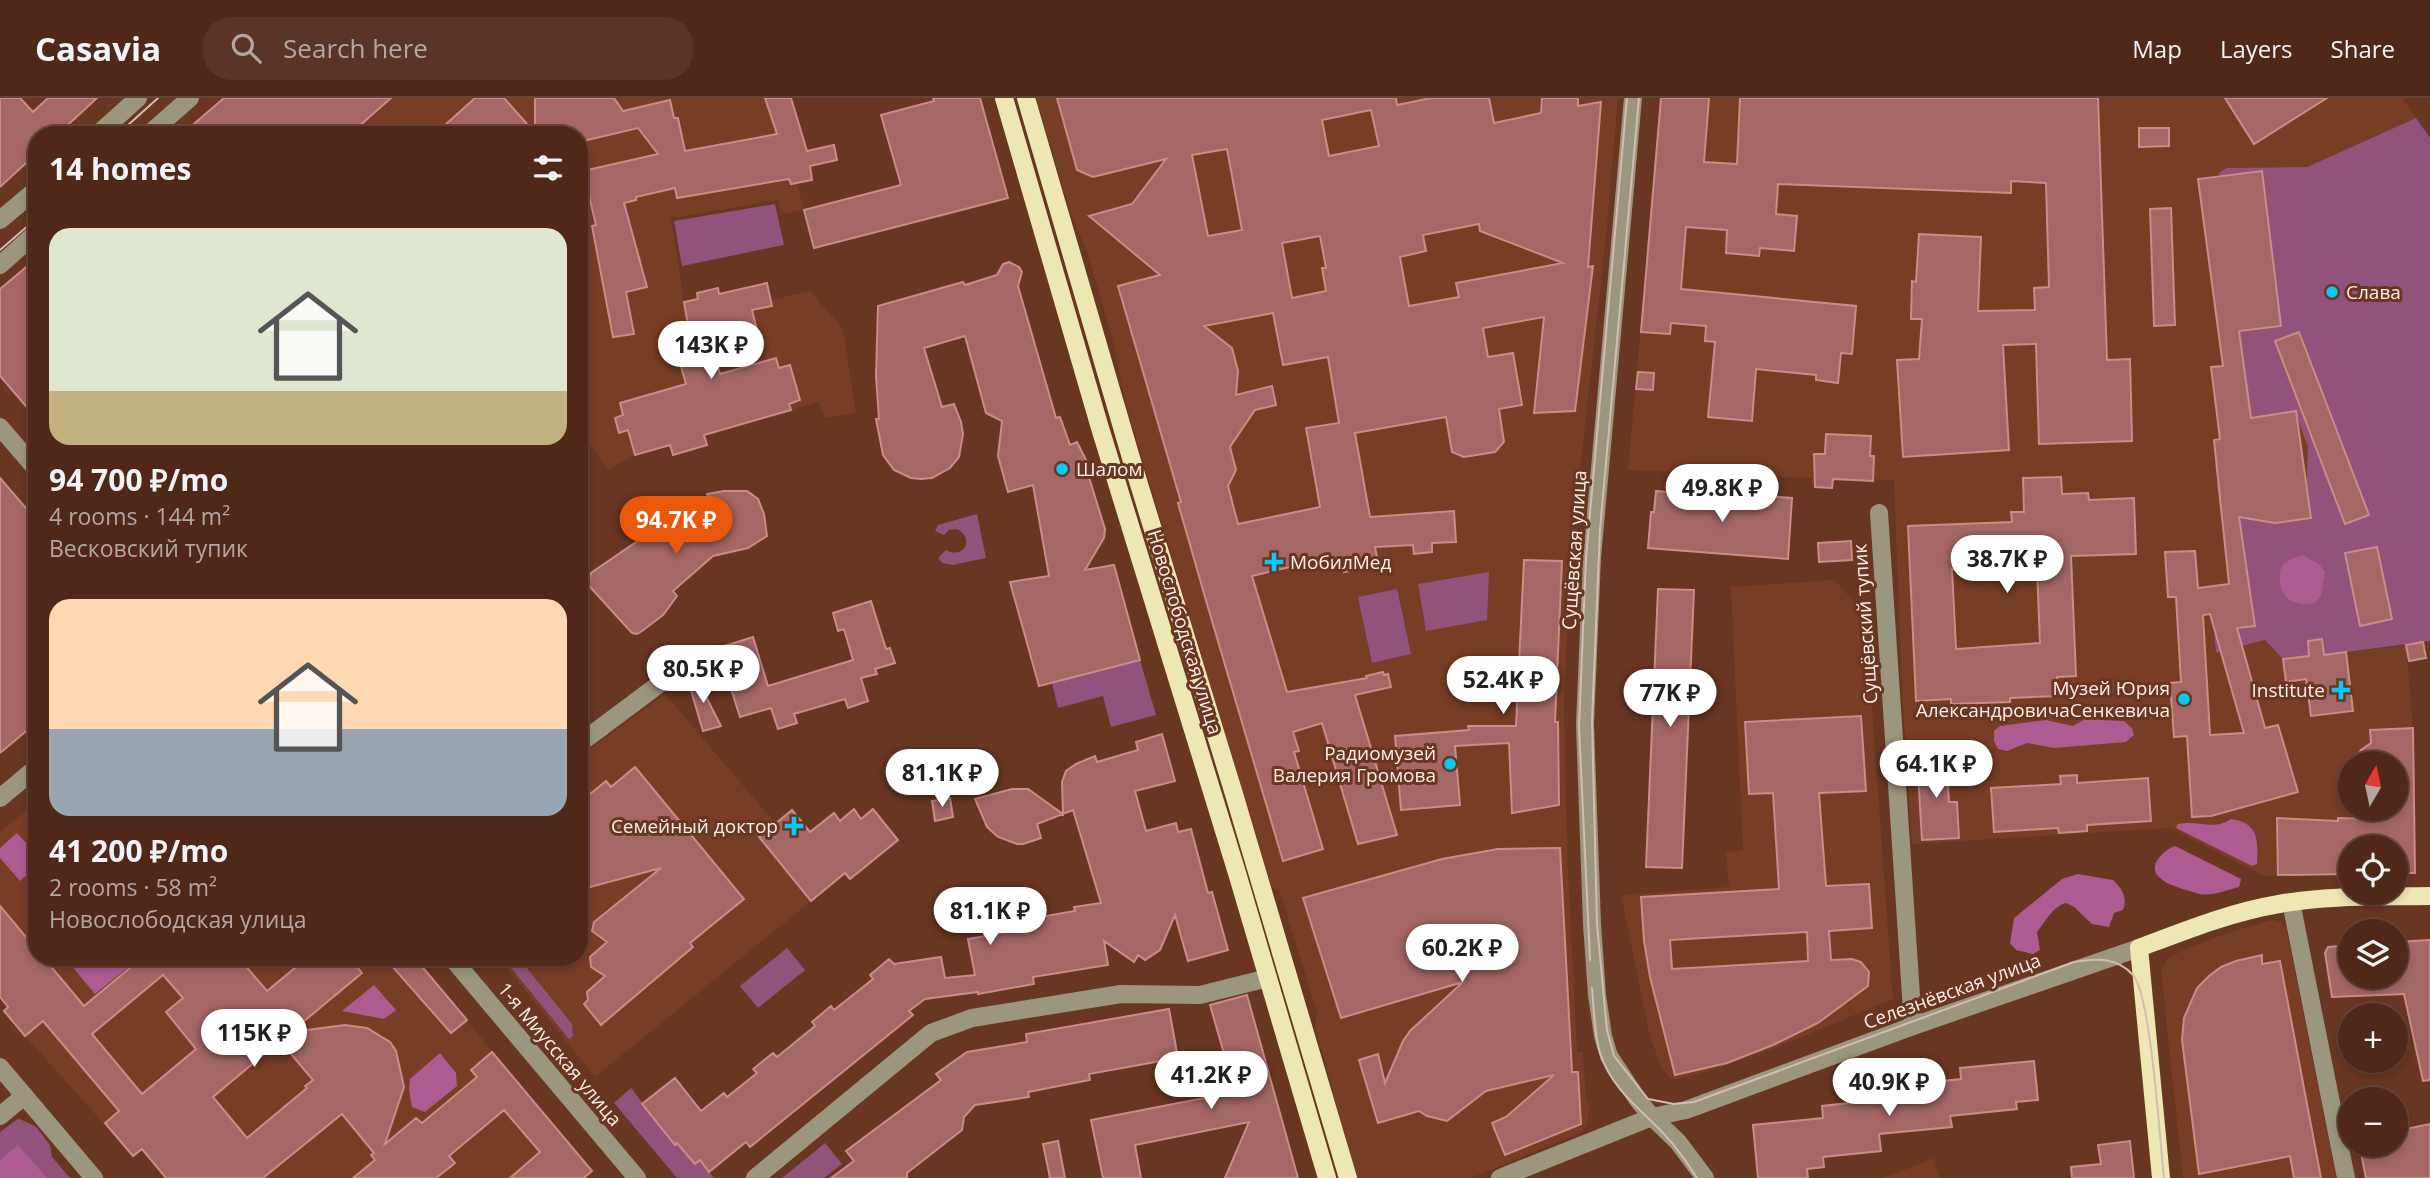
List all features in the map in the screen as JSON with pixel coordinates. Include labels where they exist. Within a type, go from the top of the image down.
[{"type":"main road","name":"Новослободская улица","points":[[1004,98],[1100,428],[1327,1178]]},
{"type":"main road","name":"Новослободская улица","points":[[1026,98],[1130,458],[1238,807],[1348,1178]]},
{"type":"main road","name":"Селезнёвская улица","points":[[2139,948],[2229,917],[2291,902],[2430,896]]},
{"type":"main road","points":[[2139,948],[2161,1178]]},
{"type":"street","points":[[107,126],[138,98]]},
{"type":"street","points":[[158,126],[190,98]]},
{"type":"street","name":"Сущёвская улица","points":[[1633,98],[1592,558],[1585,724],[1592,924],[1603,1036],[1609,1056],[1652,1117],[1678,1142],[1705,1178]]},
{"type":"street","points":[[0,220],[28,197]]},
{"type":"street","points":[[0,265],[28,240]]},
{"type":"street","points":[[0,427],[28,460]]},
{"type":"street","name":"Сущёвский тупик","points":[[1879,513],[1913,1026]]},
{"type":"street","points":[[588,737],[678,670]]},
{"type":"street","points":[[0,798],[28,775]]},
{"type":"street","points":[[2291,902],[2346,1178]]},
{"type":"street","name":"Селезнёвская улица","points":[[1500,1178],[1652,1117],[1686,1110],[1913,1026],[2139,948]]},
{"type":"street","name":"1-я Миусская улица","points":[[459,966],[637,1178]]},
{"type":"street","points":[[755,1178],[931,1033],[972,1018],[1122,994],[1200,995],[1268,978]]},
{"type":"street","points":[[0,1067],[94,1178]]},
{"type":"street","points":[[0,1116],[24,1096]]},
{"type":"shaded area","points":[[224,98],[791,98],[807,150],[834,145],[837,160],[810,166],[797,183],[804,210],[781,214],[778,200],[671,218],[684,302],[690,324],[772,306],[771,300],[810,291],[843,329],[856,413],[825,418],[819,402],[704,435],[707,445],[673,455],[669,445],[635,455],[608,470],[588,442],[588,126],[191,126]]},
{"type":"shaded area","points":[[1036,98],[1618,98],[1606,237],[1570,562],[1564,701],[1567,846],[1577,1052],[1583,1052],[1586,1099],[1590,1106],[1587,1125],[1582,1132],[1471,1178],[1356,1178],[1315,1025],[1317,1013],[1280,892],[1271,887],[1127,408],[1112,338],[1088,255],[1070,211]]},
{"type":"shaded area","points":[[1661,98],[2403,98],[2416,118],[2307,167],[2227,168],[2295,412],[2308,447],[2306,489],[2217,485],[2229,584],[2209,587],[2216,653],[2265,640],[2309,656],[2308,641],[2322,639],[2325,655],[2406,645],[2413,728],[2415,873],[2408,873],[2408,835],[2338,835],[2338,874],[2264,876],[2171,828],[1912,844],[1902,688],[1894,480],[1833,479],[1832,488],[1812,487],[1812,478],[1628,470]]},
{"type":"shaded area","name":"Слава","points":[[2416,118],[2430,138],[2430,641],[2324,655],[2322,640],[2308,641],[2309,656],[2283,659],[2265,640],[2216,653],[2214,631],[2242,627],[2229,584],[2217,484],[2271,491],[2306,489],[2308,447],[2295,412],[2251,418],[2219,173],[2227,168],[2307,167]]},
{"type":"shaded area","points":[[775,204],[784,245],[682,266],[674,221]]},
{"type":"shaded area","points":[[977,514],[986,558],[953,565],[942,563],[938,558],[946,550],[958,552],[965,547],[966,542],[957,529],[949,530],[944,535],[935,531],[938,525]]},
{"type":"shaded area","points":[[2302,555],[2319,564],[2325,572],[2321,596],[2315,603],[2292,601],[2284,595],[2280,583],[2282,566]]},
{"type":"shaded area","points":[[1489,572],[1487,620],[1426,631],[1418,584]]},
{"type":"shaded area","points":[[1834,580],[1865,612],[1893,999],[1775,1048],[1719,1068],[1671,1079],[1662,1068],[1650,1037],[1621,895],[1729,887],[1726,852],[1743,850],[1731,587]]},
{"type":"shaded area","points":[[1397,589],[1411,654],[1372,663],[1358,597]]},
{"type":"shaded area","points":[[1140,660],[1156,715],[1111,727],[1103,696],[1058,708],[1052,683]]},
{"type":"shaded area","points":[[665,694],[775,823],[759,837],[811,901],[595,1077],[505,966],[588,966],[588,750]]},
{"type":"shaded area","points":[[2093,717],[2099,720],[2124,721],[2132,728],[2134,735],[2126,742],[2054,748],[2027,743],[2007,751],[1998,749],[1994,741],[1994,731],[2000,726],[2046,720],[2073,726]]},
{"type":"shaded area","points":[[28,809],[28,966],[421,966],[592,1171],[584,1178],[166,1178],[142,1149],[133,1156],[4,1011],[8,1007],[0,997],[0,832]]},
{"type":"shaded area","points":[[2231,819],[2247,824],[2255,834],[2257,864],[2252,866],[2176,828],[2178,824],[2212,825]]},
{"type":"shaded area","points":[[17,833],[28,845],[28,874],[20,881],[0,858],[0,848]]},
{"type":"shaded area","points":[[2175,846],[2241,879],[2239,887],[2201,894],[2167,883],[2156,873],[2155,867],[2161,855]]},
{"type":"shaded area","points":[[2078,874],[2113,880],[2123,894],[2123,910],[2114,913],[2109,927],[2092,924],[2066,903],[2053,911],[2037,932],[2040,950],[2033,954],[2016,950],[2010,943],[2014,918],[2062,879]]},
{"type":"shaded area","points":[[2273,920],[2281,922],[2286,928],[2336,1178],[2183,1178],[2161,971],[2167,960],[2179,952],[2230,932]]},
{"type":"shaded area","points":[[787,948],[805,970],[758,1008],[740,986]]},
{"type":"shaded area","points":[[72,966],[130,966],[95,994]]},
{"type":"shaded area","points":[[510,966],[525,966],[572,1024],[573,1036],[569,1039]]},
{"type":"shaded area","points":[[374,985],[396,1010],[384,1019],[342,1011]]},
{"type":"shaded area","points":[[440,1053],[456,1073],[457,1086],[425,1112],[412,1107],[410,1079]]},
{"type":"shaded area","points":[[631,1088],[675,1144],[677,1143],[695,1164],[700,1160],[714,1178],[677,1178],[614,1103]]},
{"type":"shaded area","points":[[20,1119],[36,1127],[50,1145],[52,1157],[70,1178],[0,1178],[0,1132]]},
{"type":"shaded area","points":[[825,1143],[842,1164],[824,1178],[782,1178]]},
{"type":"shaded area","points":[[18,1145],[47,1178],[0,1178],[0,1160]]},
{"type":"shaded area","points":[[1934,1158],[1939,1178],[1883,1178]]},
{"type":"building","points":[[0,98],[20,98],[33,112],[48,98],[97,98],[67,126],[28,126],[28,161],[0,187]]},
{"type":"building","points":[[224,98],[391,98],[359,126],[191,126]]},
{"type":"building","points":[[475,98],[504,98],[529,126],[444,126]]},
{"type":"building","points":[[535,98],[614,98],[623,111],[670,100],[674,118],[678,118],[685,151],[777,134],[765,98],[791,98],[807,151],[834,145],[837,160],[810,166],[812,180],[791,184],[789,179],[677,198],[675,188],[636,197],[636,200],[624,203],[647,287],[626,292],[634,334],[613,337],[592,226],[596,225],[588,192],[588,170],[658,154],[638,128],[588,140],[588,126],[535,126]]},
{"type":"building","points":[[933,98],[980,98],[1008,198],[814,248],[804,210],[901,185],[881,115],[934,101]]},
{"type":"building","points":[[1057,98],[1396,98],[1397,105],[1431,98],[1489,98],[1494,123],[1541,113],[1542,98],[1578,98],[1578,106],[1601,102],[1588,267],[1593,266],[1575,411],[1534,413],[1544,317],[1483,328],[1488,357],[1513,353],[1522,405],[1499,409],[1504,442],[1495,452],[1464,457],[1452,452],[1446,417],[1355,433],[1370,517],[1454,511],[1456,542],[1432,543],[1432,552],[1414,554],[1413,545],[1375,547],[1377,557],[1367,558],[1369,568],[1344,572],[1342,562],[1330,565],[1328,558],[1252,576],[1287,692],[1367,678],[1366,676],[1383,672],[1384,675],[1388,674],[1391,687],[1355,695],[1397,835],[1358,844],[1322,723],[1293,732],[1299,751],[1294,752],[1323,849],[1283,861],[1178,503],[1181,502],[1118,286],[1160,275],[1089,216],[1132,204],[1166,159],[1093,177],[1077,170]],"holes":[[[1371,110],[1379,146],[1329,156],[1322,120]],[[1227,149],[1242,230],[1208,236],[1192,155]],[[1479,224],[1480,231],[1563,263],[1456,283],[1459,297],[1409,306],[1400,257],[1426,251],[1423,235]],[[1320,236],[1326,268],[1322,268],[1326,291],[1292,298],[1282,243]],[[1273,313],[1283,365],[1328,357],[1339,423],[1306,428],[1320,507],[1238,524],[1228,486],[1236,470],[1230,447],[1255,410],[1276,405],[1272,386],[1236,395],[1238,371],[1232,348],[1204,326]]]},
{"type":"building","points":[[1661,98],[1709,98],[1704,162],[1737,164],[1740,98],[2098,98],[2107,360],[2130,359],[2132,441],[2039,444],[2036,344],[2003,345],[2009,450],[1903,457],[1897,360],[1919,359],[1922,319],[1911,319],[1912,281],[1916,282],[1919,234],[1981,237],[1978,311],[2035,310],[2034,288],[2049,287],[2046,183],[2011,181],[2011,193],[1778,184],[1776,214],[1797,216],[1794,251],[1760,248],[1759,256],[1726,253],[1727,230],[1686,227],[1681,289],[1856,306],[1852,354],[1841,353],[1838,383],[1816,380],[1816,375],[1756,369],[1752,421],[1708,417],[1715,342],[1705,341],[1706,326],[1671,323],[1670,334],[1641,332]]},
{"type":"building","points":[[2225,98],[2327,98],[2254,144]]},
{"type":"building","points":[[2139,128],[2169,128],[2169,146],[2139,147]]},
{"type":"building","points":[[2262,171],[2281,326],[2239,331],[2251,418],[2296,411],[2311,518],[2275,523],[2239,517],[2255,626],[2237,628],[2265,728],[2278,725],[2298,792],[2211,816],[2192,817],[2187,736],[2174,737],[2170,683],[2181,682],[2176,597],[2168,597],[2165,552],[2195,551],[2198,588],[2229,584],[2214,440],[2220,439],[2211,367],[2223,366],[2198,179]],"holes":[[[2210,614],[2244,733],[2210,735],[2203,615]]]},
{"type":"building","points":[[2171,208],[2175,325],[2154,326],[2150,209]]},
{"type":"building","points":[[1009,262],[1019,267],[1022,272],[1018,286],[1056,418],[1060,417],[1070,445],[1077,442],[1088,464],[1087,471],[1105,529],[1104,538],[1085,570],[1114,565],[1140,660],[1039,686],[1010,582],[1049,576],[1033,485],[1008,492],[998,456],[1002,421],[986,413],[965,336],[924,348],[942,407],[954,404],[961,422],[963,434],[959,457],[950,468],[932,478],[921,479],[911,478],[894,470],[883,455],[876,419],[879,419],[876,376],[878,306],[997,275],[1003,264]]},
{"type":"building","points":[[28,266],[28,409],[0,376],[0,289]]},
{"type":"building","points":[[767,283],[772,306],[752,310],[757,330],[711,341],[720,374],[776,358],[779,368],[790,365],[800,400],[789,404],[791,410],[704,435],[707,445],[673,455],[670,445],[635,455],[628,430],[619,433],[615,418],[623,415],[620,403],[686,384],[680,363],[694,359],[684,302],[698,299],[697,293],[718,288],[719,294]]},
{"type":"building","points":[[2299,332],[2369,515],[2345,524],[2275,341]]},
{"type":"building","points":[[1638,372],[1654,373],[1653,390],[1636,389]]},
{"type":"building","points":[[1826,434],[1871,436],[1870,456],[1874,456],[1873,481],[1833,479],[1832,488],[1815,487],[1814,454],[1825,454]]},
{"type":"building","points":[[2061,477],[2062,494],[2088,493],[2089,500],[2134,498],[2136,554],[2071,556],[2076,676],[2057,677],[2058,696],[2010,698],[2010,702],[1951,704],[1951,699],[1916,701],[1908,526],[2012,522],[2011,512],[2024,512],[2023,478]],"holes":[[[2037,568],[2040,643],[1956,649],[1952,569]]]},
{"type":"building","points":[[0,478],[28,511],[28,730],[0,753]]},
{"type":"building","points":[[747,491],[758,499],[764,514],[767,536],[748,548],[713,556],[673,591],[677,596],[663,615],[637,634],[632,633],[590,587],[588,582],[591,573],[680,512],[710,503],[707,494]]},
{"type":"building","points":[[1656,491],[1792,498],[1788,559],[1648,548]]},
{"type":"building","points":[[1851,541],[1852,560],[1819,562],[1818,543]]},
{"type":"building","points":[[2377,547],[2392,619],[2360,626],[2345,553]]},
{"type":"building","points":[[1524,560],[1562,561],[1555,722],[1558,722],[1559,805],[1512,813],[1509,743],[1455,746],[1460,805],[1401,810],[1395,736],[1469,730],[1468,726],[1516,726]]},
{"type":"building","points":[[1658,589],[1694,590],[1682,868],[1646,867]]},
{"type":"building","points":[[871,601],[886,649],[890,648],[895,663],[875,669],[877,674],[861,678],[868,701],[848,708],[845,699],[794,714],[797,723],[778,729],[771,708],[740,717],[718,648],[753,637],[768,686],[853,660],[844,629],[838,631],[833,613]]},
{"type":"building","points":[[2322,639],[2324,655],[2346,652],[2353,711],[2311,716],[2306,679],[2286,682],[2283,659],[2309,656],[2308,641]]},
{"type":"building","points":[[2423,642],[2426,658],[2409,661],[2406,645]]},
{"type":"building","points":[[694,673],[721,726],[703,731],[687,677]]},
{"type":"building","points":[[1861,716],[1866,791],[1819,793],[1826,886],[1869,884],[1872,928],[1829,931],[1831,960],[1852,959],[1861,962],[1869,972],[1868,986],[1818,1023],[1773,1045],[1727,1063],[1675,1075],[1650,977],[1641,897],[1779,889],[1773,793],[1749,794],[1745,722]],"holes":[[[1807,932],[1808,961],[1672,969],[1670,940]]]},
{"type":"building","points":[[2413,728],[2415,873],[2408,873],[2408,835],[2338,835],[2338,874],[2278,875],[2277,818],[2408,821],[2408,751],[2360,751],[2371,743],[2370,730]]},
{"type":"building","points":[[1162,734],[1175,781],[1135,791],[1146,831],[1176,823],[1178,832],[1191,829],[1208,893],[1212,892],[1228,950],[1188,961],[1175,915],[1160,950],[1145,960],[1138,955],[1134,962],[1104,941],[1108,965],[1033,977],[1034,984],[978,994],[925,999],[909,1011],[913,1015],[750,1147],[746,1142],[709,1172],[700,1160],[695,1164],[677,1143],[675,1145],[642,1104],[675,1078],[701,1111],[724,1093],[727,1097],[757,1073],[753,1069],[773,1053],[777,1057],[815,1026],[812,1022],[831,1006],[834,1010],[873,979],[870,975],[889,959],[894,964],[941,957],[945,978],[975,975],[968,939],[1002,933],[1001,928],[1035,922],[1034,918],[1075,911],[1074,907],[1101,903],[1073,810],[1063,814],[1062,782],[1066,771],[1095,756],[1097,762],[1138,750],[1136,742]]},
{"type":"building","points":[[1946,754],[1949,802],[1957,802],[1959,838],[1922,840],[1917,756]]},
{"type":"building","points":[[635,767],[744,899],[690,943],[693,947],[601,1025],[584,1004],[588,1000],[587,992],[605,976],[591,967],[590,957],[607,942],[592,931],[594,922],[661,868],[588,888],[588,796],[606,781],[611,787]]},
{"type":"building","points":[[2077,775],[2077,783],[2148,778],[2151,821],[2087,825],[2087,831],[2059,833],[2058,828],[1994,832],[1991,788],[2061,784],[2060,776]]},
{"type":"building","points":[[1012,789],[1028,789],[1063,814],[1037,824],[1041,838],[1017,844],[998,837],[987,827],[975,799]]},
{"type":"building","points":[[950,798],[953,817],[935,821],[932,801]]},
{"type":"building","points":[[854,809],[861,819],[873,809],[898,840],[850,879],[845,873],[811,901],[759,837],[792,810],[810,832],[834,813],[840,821]]},
{"type":"building","points":[[1560,848],[1572,1072],[1578,1072],[1581,1124],[1505,1155],[1492,1123],[1506,1117],[1554,1075],[1486,1091],[1447,1121],[1419,1111],[1378,1123],[1359,1060],[1378,1054],[1385,1083],[1410,1031],[1463,982],[1341,1018],[1303,898],[1442,859],[1498,849]]},
{"type":"building","points":[[0,906],[28,939],[28,966],[51,966],[84,1006],[132,966],[246,966],[267,991],[297,966],[356,966],[362,973],[291,1032],[345,1025],[367,1028],[390,1042],[396,1051],[404,1087],[385,1144],[416,1118],[422,1123],[477,1077],[471,1070],[492,1052],[592,1171],[584,1178],[510,1178],[540,1152],[504,1110],[449,1156],[455,1163],[436,1178],[353,1178],[375,1160],[371,1155],[374,1153],[342,1114],[263,1178],[166,1178],[142,1149],[133,1156],[105,1123],[119,1111],[43,1021],[25,1036],[4,1011],[8,1007],[0,997]],"holes":[[[163,975],[183,998],[166,1012],[196,1049],[142,1094],[92,1034]],[[280,1041],[313,1080],[247,1138],[213,1097]]]},
{"type":"building","points":[[2430,940],[2430,1080],[2423,1081],[2404,994],[2332,997],[2325,953],[2328,947],[2338,946],[2338,989],[2408,989],[2408,941]]},
{"type":"building","points":[[2262,955],[2262,964],[2280,961],[2321,1178],[2294,1178],[2290,1156],[2199,1174],[2182,1040],[2184,1018],[2197,988],[2209,976],[2236,961]]},
{"type":"building","points":[[392,966],[422,966],[467,1020],[451,1033]]},
{"type":"building","points":[[1247,995],[1298,1178],[1225,1178],[1249,1122],[1135,1145],[1141,1178],[1103,1178],[1091,1120],[1235,1092],[1210,1005]]},
{"type":"building","points":[[1169,1009],[1178,1058],[1089,1074],[1090,1080],[1028,1092],[1029,1097],[975,1105],[964,1117],[962,1130],[907,1173],[907,1178],[831,1178],[854,1161],[846,1151],[941,1080],[936,1074],[967,1052],[1027,1042],[1026,1034]]},
{"type":"building","points":[[2034,1061],[2038,1100],[2016,1102],[2017,1109],[1950,1116],[1952,1127],[1879,1134],[1881,1151],[1823,1157],[1824,1167],[1807,1169],[1808,1178],[1758,1178],[1753,1125],[1823,1118],[1822,1106],[1886,1099],[1885,1087],[1961,1079],[1960,1068]]},
{"type":"building","points":[[2430,1124],[2430,1178],[2366,1178],[2362,1157],[2408,1157],[2408,1129]]},
{"type":"building","points":[[1058,1141],[1065,1178],[1050,1178],[1043,1144]]},
{"type":"building","points":[[2130,1141],[2134,1178],[2072,1178],[2071,1167],[2101,1164],[2098,1145]]},
{"type":"tram line","points":[[127,126],[158,98]]},
{"type":"tram line","points":[[1590,960],[1579,726],[1586,558],[1627,98]]},
{"type":"tram line","points":[[1639,98],[1600,529],[1592,721],[1597,924],[1607,1030],[1614,1056],[1648,1099],[1674,1104],[1694,1102],[2074,962],[2106,960],[2120,965],[2133,975],[2145,1010],[2164,1178]]},
{"type":"tram line","points":[[0,250],[28,226]]},
{"type":"tram line","points":[[1592,988],[1598,1045],[1608,1072],[1627,1097],[1669,1139],[1697,1178]]},
{"type":"place","name":"Слава","points":[[2332,292]]},
{"type":"place","name":"Шалом","points":[[1062,469]]},
{"type":"place","name":"МобилМед","points":[[1274,562]]},
{"type":"place","name":"Institute","points":[[2341,690]]},
{"type":"place","name":"Музей Юрия АлександровичаСенкевича","points":[[2184,699]]},
{"type":"place","name":"Радиомузей Валерия Громова","points":[[1450,764]]},
{"type":"place","name":"Семейный доктор","points":[[794,826]]}]
